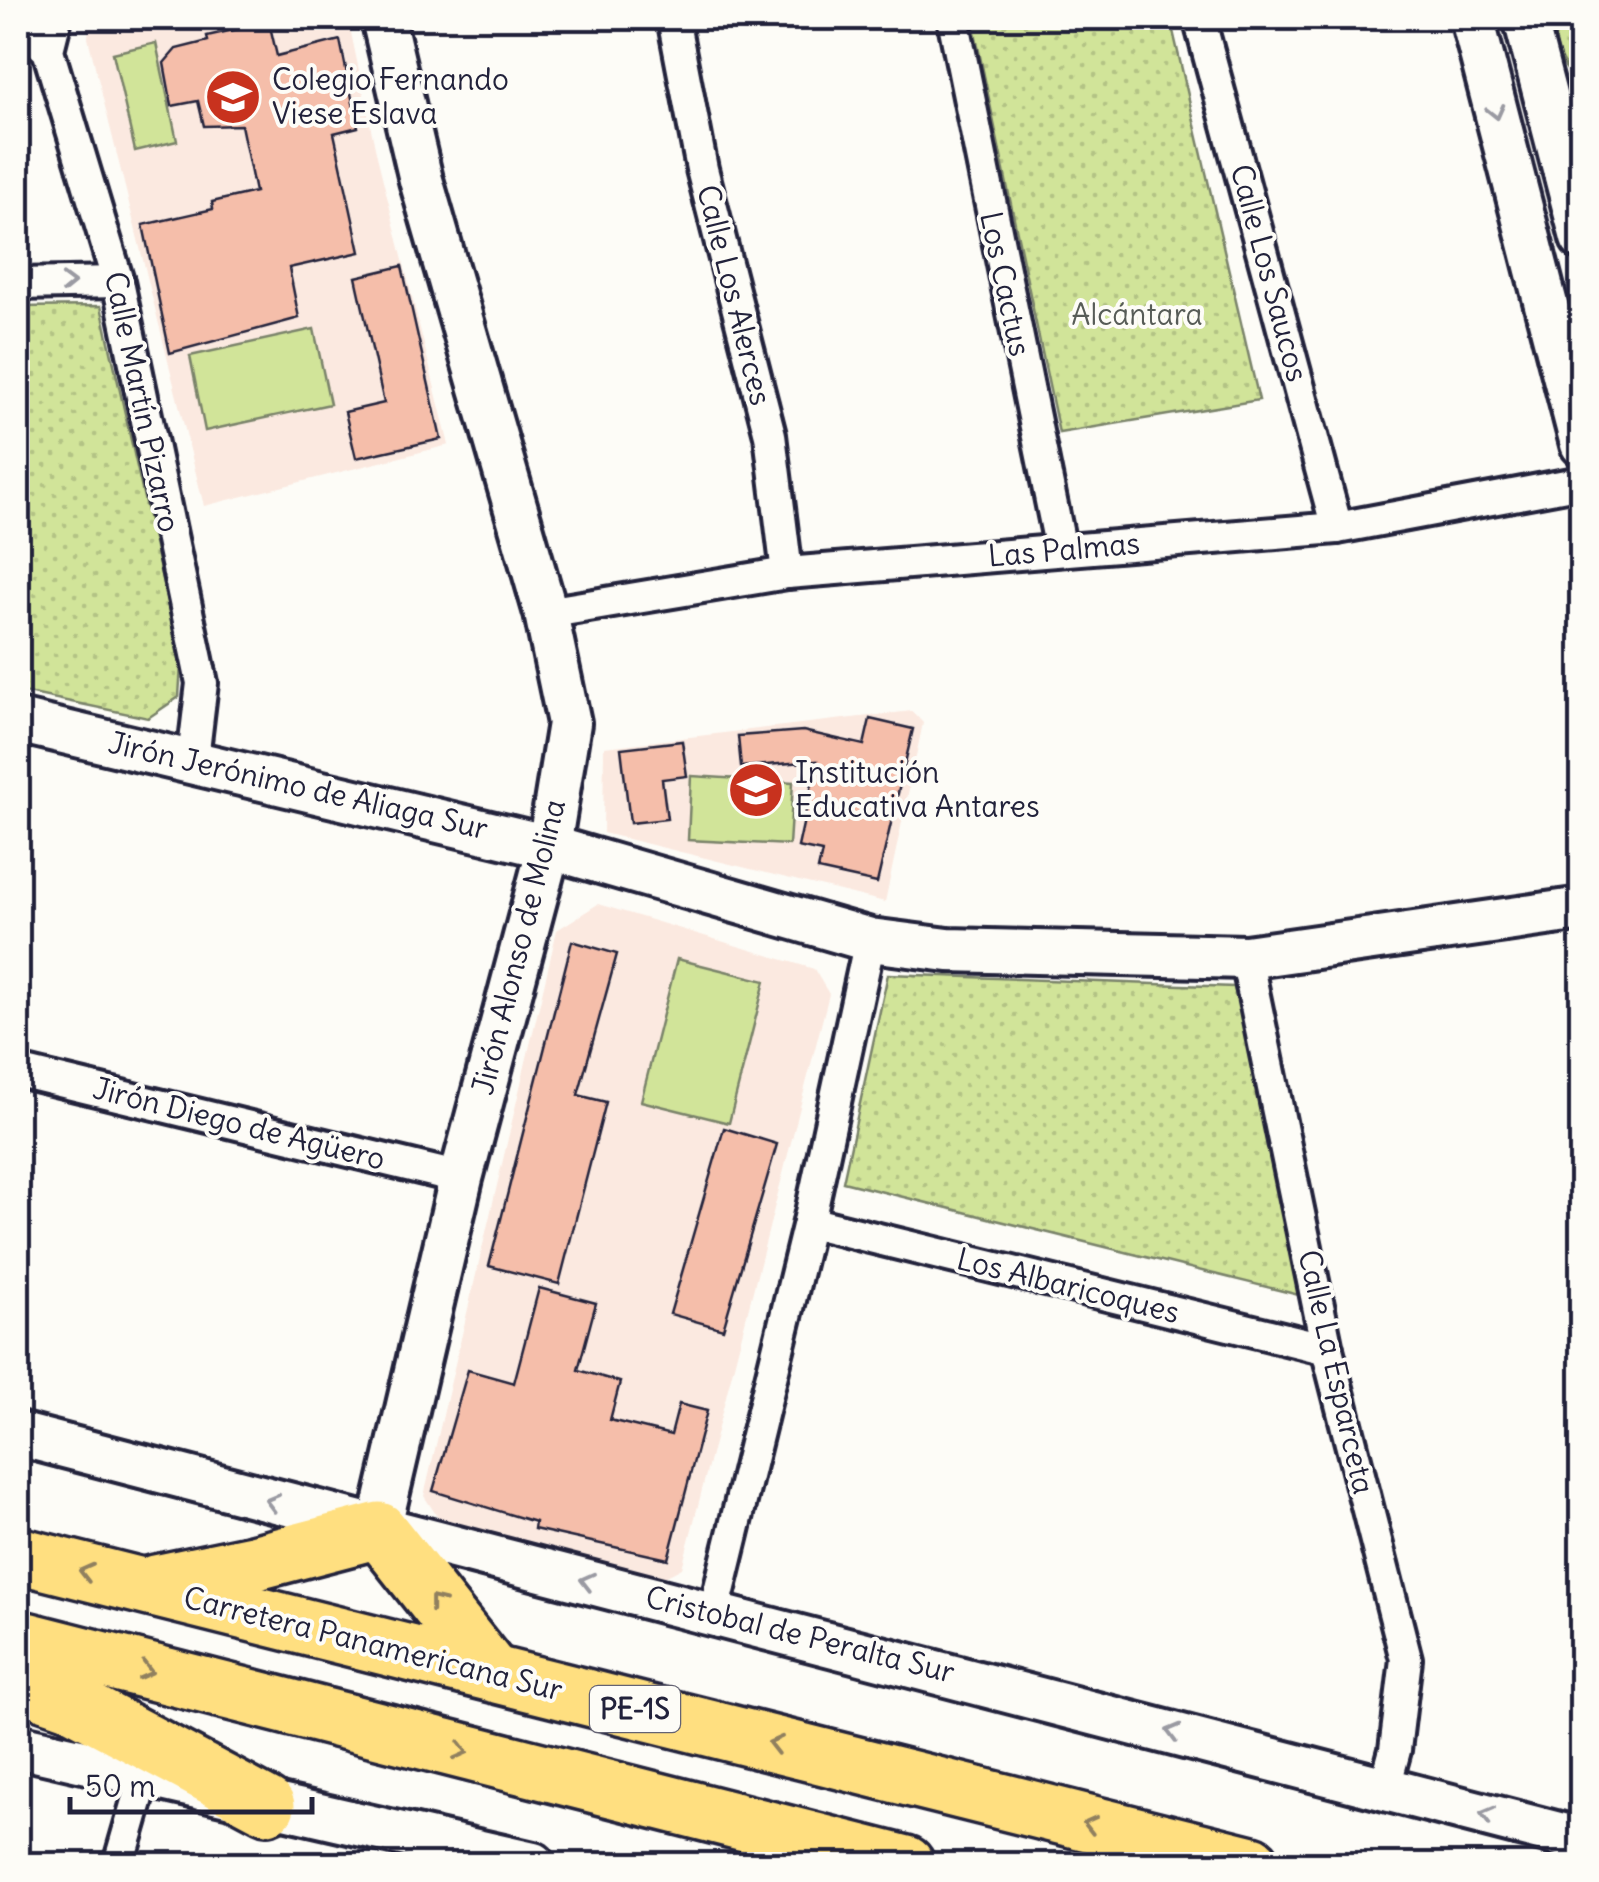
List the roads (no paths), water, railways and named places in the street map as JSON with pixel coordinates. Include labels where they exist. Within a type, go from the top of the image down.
[{"type":"highway","points":[[140,1586],[254,1563],[379,1530],[492,1674]]},
{"type":"highway","name":"Carretera Panamericana Sur","points":[[18,1555],[1252,1864]]},
{"type":"highway","points":[[18,1638],[906,1864]]},
{"type":"highway","points":[[18,1683],[70,1701],[267,1806]]},
{"type":"street","points":[[18,22],[48,50],[56,18]]},
{"type":"street","name":"Jirón Alonso de Molina","points":[[379,1530],[461,1178],[549,847],[569,724],[546,614],[421,180],[382,18]]},
{"type":"street","name":"Calle Los Alerces","points":[[672,18],[702,169],[770,435],[787,574]]},
{"type":"street","name":"Los Cactus","points":[[953,18],[1061,550]]},
{"type":"street","name":"Calle Los Saucos","points":[[1200,18],[1337,528]]},
{"type":"street","points":[[1472,18],[1582,444]]},
{"type":"street","points":[[1525,18],[1582,238]]},
{"type":"street","name":"Calle Martín Pizarro","points":[[48,50],[118,282],[202,683],[193,759]]},
{"type":"street","points":[[18,284],[118,282]]},
{"type":"street","name":"Las Palmas","points":[[546,614],[787,574],[1337,528],[1582,482]]},
{"type":"street","name":"Jirón Jerónimo de Aliaga Sur","points":[[18,721],[193,759],[549,847],[870,940],[948,950],[1246,957],[1582,909]]},
{"type":"street","points":[[714,1612],[808,1222],[870,940]]},
{"type":"street","name":"Calle La Esparceta","points":[[1246,957],[1327,1349],[1406,1659],[1395,1750],[1385,1787]]},
{"type":"street","name":"Jirón Diego de Agüero","points":[[18,1070],[461,1178]]},
{"type":"street","name":"Los Albaricoques","points":[[808,1222],[1327,1349]]},
{"type":"street","name":"Cristobal de Peralta Sur","points":[[18,1434],[1582,1840]]},
{"type":"street","points":[[18,1746],[524,1863]]},
{"type":"street","points":[[119,1864],[144,1777]]},
{"type":"place","name":"Colegio Fernando Viese Eslava","points":[[233,97]]},
{"type":"place","name":"Institución Educativa Antares","points":[[756,790]]},
{"type":"park label","name":"Alcántara","points":[[1137,315]]}]
